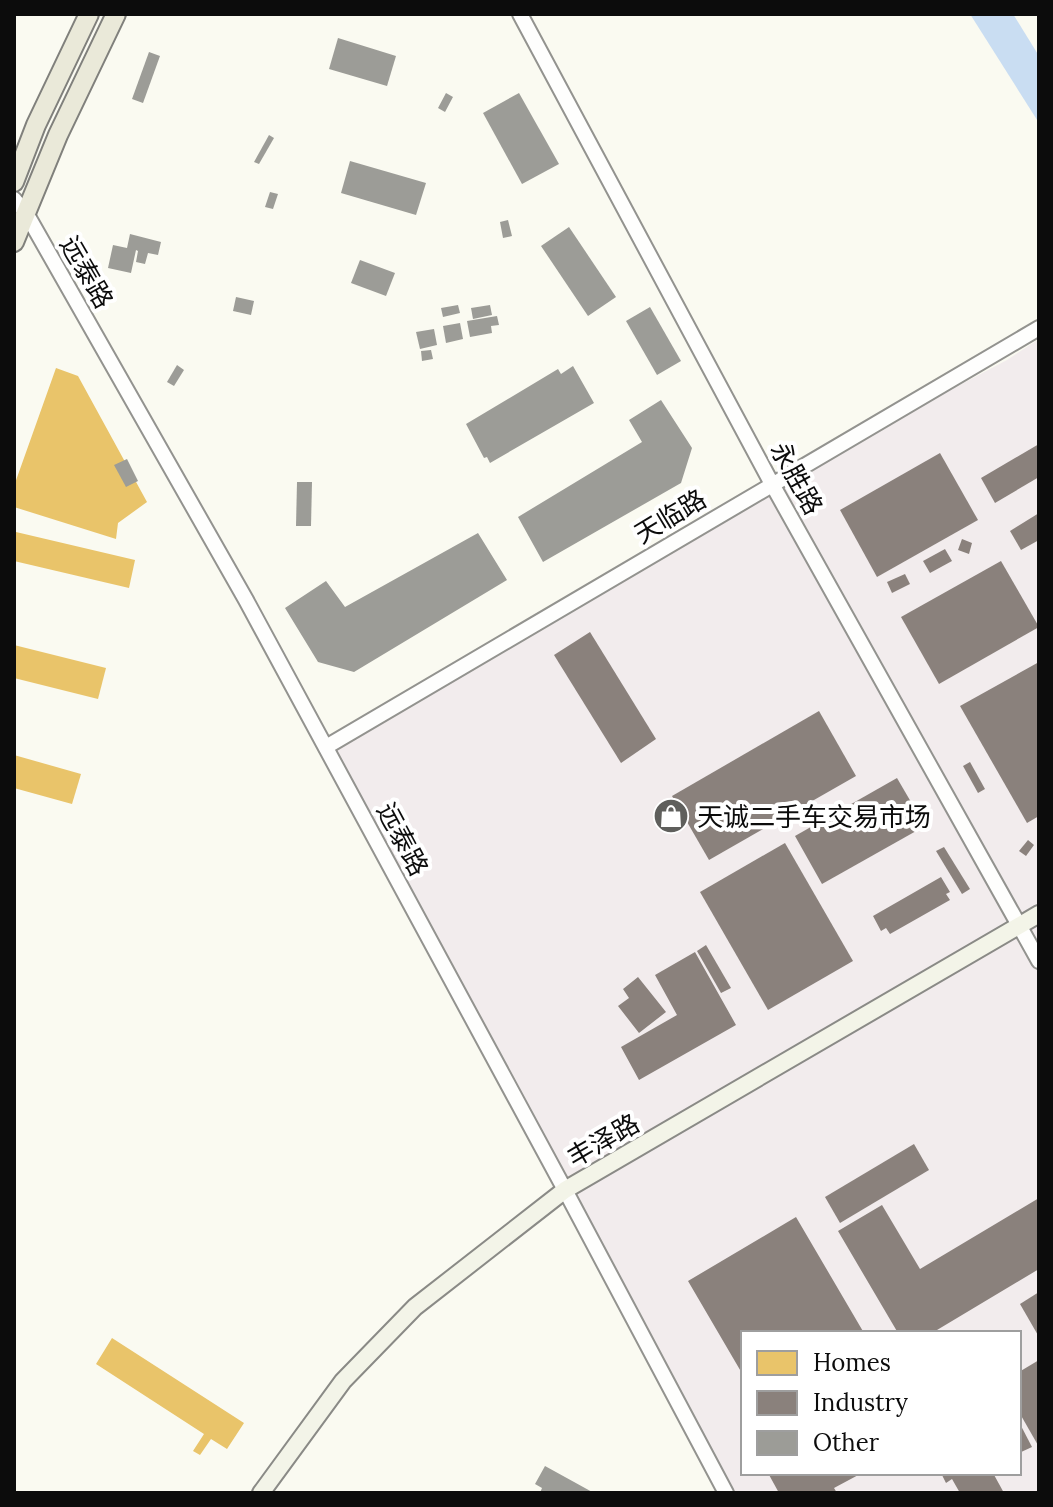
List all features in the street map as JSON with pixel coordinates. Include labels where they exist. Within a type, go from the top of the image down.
[{"type":"main road","points":[[14,182],[36,125],[89,14]]},
{"type":"main road","points":[[14,242],[20,206],[116,14]]},
{"type":"main road","name":"丰泽路","points":[[261,1493],[343,1381],[415,1307],[565,1190],[1039,914]]},
{"type":"street","name":"永胜路","points":[[520,14],[772,484],[1039,961]]},
{"type":"street","name":"远泰路","points":[[20,206],[246,600],[726,1493]]},
{"type":"street","name":"天临路","points":[[326,747],[1039,328]]},
{"type":"shaded area","points":[[1039,339],[1039,1493],[726,1493],[326,747],[772,484],[1007,360]]},
{"type":"water","points":[[970,14],[1013,14],[1039,56],[1039,123]]},
{"type":"building: Homes","points":[[56,368],[78,376],[147,502],[118,523],[116,539],[14,507],[14,486]]},
{"type":"building: Homes","points":[[16,532],[135,560],[129,588],[14,561]]},
{"type":"building: Homes","points":[[14,645],[106,668],[98,699],[14,678]]},
{"type":"building: Homes","points":[[14,755],[81,774],[72,804],[14,788]]},
{"type":"building: Homes","points":[[112,1338],[244,1423],[227,1449],[211,1439],[200,1455],[193,1451],[204,1434],[96,1364]]},
{"type":"building: Industry","points":[[1039,444],[1039,477],[995,503],[981,478]]},
{"type":"building: Industry","points":[[940,453],[978,520],[877,577],[840,510]]},
{"type":"building: Industry","points":[[1039,513],[1039,540],[1021,550],[1010,531]]},
{"type":"building: Industry","points":[[962,539],[972,543],[969,554],[958,550]]},
{"type":"building: Industry","points":[[945,549],[952,561],[930,573],[923,561]]},
{"type":"building: Industry","points":[[1001,561],[1039,627],[939,684],[901,617]]},
{"type":"building: Industry","points":[[905,574],[910,584],[892,593],[887,582]]},
{"type":"building: Industry","points":[[590,632],[656,739],[621,763],[554,655]]},
{"type":"building: Industry","points":[[1039,662],[1039,816],[1027,823],[960,706]]},
{"type":"building: Industry","points":[[819,711],[856,776],[709,860],[672,796]]},
{"type":"building: Industry","points":[[970,762],[985,789],[978,793],[963,766]]},
{"type":"building: Industry","points":[[897,778],[925,826],[822,884],[795,836]]},
{"type":"building: Industry","points":[[1028,840],[1034,845],[1026,856],[1019,851]]},
{"type":"building: Industry","points":[[785,843],[853,961],[768,1010],[700,892]]},
{"type":"building: Industry","points":[[944,847],[970,889],[962,894],[936,851]]},
{"type":"building: Industry","points":[[941,877],[950,892],[946,894],[950,900],[890,934],[886,928],[881,931],[873,916]]},
{"type":"building: Industry","points":[[706,945],[731,988],[721,993],[697,951]]},
{"type":"building: Industry","points":[[695,952],[736,1025],[639,1080],[621,1047],[677,1015],[655,975]]},
{"type":"building: Industry","points":[[638,977],[666,1012],[639,1033],[618,1006],[629,998],[623,989]]},
{"type":"building: Industry","points":[[914,1144],[929,1170],[840,1223],[825,1197]]},
{"type":"building: Industry","points":[[1039,1198],[1039,1269],[935,1331],[897,1331],[838,1231],[882,1205],[920,1269]]},
{"type":"building: Industry","points":[[796,1217],[863,1331],[741,1331],[741,1372],[688,1281]]},
{"type":"building: Industry","points":[[1039,1292],[1039,1337],[1020,1304]]},
{"type":"building: Industry","points":[[1039,1360],[1039,1447],[1021,1416],[1021,1371]]},
{"type":"building: Industry","points":[[1021,1426],[1032,1447],[1021,1452]]},
{"type":"building: Industry","points":[[769,1475],[858,1475],[834,1488],[837,1493],[779,1493]]},
{"type":"building: Industry","points":[[942,1475],[994,1475],[1004,1493],[960,1493],[952,1479],[946,1483]]},
{"type":"building: Other","points":[[338,38],[396,56],[387,86],[329,69]]},
{"type":"building: Other","points":[[149,52],[160,56],[143,103],[132,99]]},
{"type":"building: Other","points":[[446,93],[453,97],[445,112],[438,108]]},
{"type":"building: Other","points":[[519,93],[559,164],[522,184],[483,113]]},
{"type":"building: Other","points":[[269,135],[274,138],[259,164],[254,162]]},
{"type":"building: Other","points":[[350,161],[426,183],[416,215],[341,193]]},
{"type":"building: Other","points":[[270,192],[278,194],[273,209],[265,207]]},
{"type":"building: Other","points":[[508,220],[512,236],[503,238],[500,222]]},
{"type":"building: Other","points":[[569,227],[616,297],[588,316],[541,246]]},
{"type":"building: Other","points":[[130,234],[161,242],[158,255],[148,253],[145,264],[136,262],[136,250],[131,273],[108,268],[113,245],[127,248]]},
{"type":"building: Other","points":[[360,260],[395,273],[386,296],[351,283]]},
{"type":"building: Other","points":[[236,297],[254,301],[251,315],[233,311]]},
{"type":"building: Other","points":[[458,305],[460,313],[443,317],[441,308]]},
{"type":"building: Other","points":[[490,305],[492,315],[473,319],[471,308]]},
{"type":"building: Other","points":[[650,307],[681,361],[657,375],[626,321]]},
{"type":"building: Other","points":[[497,316],[499,325],[491,326],[492,333],[470,337],[467,321]]},
{"type":"building: Other","points":[[460,323],[463,339],[446,343],[443,326]]},
{"type":"building: Other","points":[[434,329],[437,345],[420,349],[416,332]]},
{"type":"building: Other","points":[[431,350],[433,359],[422,361],[421,351]]},
{"type":"building: Other","points":[[177,365],[184,370],[174,386],[167,382]]},
{"type":"building: Other","points":[[573,366],[594,403],[490,463],[487,457],[484,458],[466,424],[558,369],[561,374]]},
{"type":"building: Other","points":[[661,400],[692,448],[681,483],[543,562],[518,517],[642,442],[629,420]]},
{"type":"building: Other","points":[[127,459],[138,481],[126,487],[114,465]]},
{"type":"building: Other","points":[[297,482],[312,482],[311,526],[296,526]]},
{"type":"building: Other","points":[[478,533],[507,580],[354,672],[318,662],[285,608],[326,581],[345,607]]},
{"type":"building: Other","points":[[545,1466],[594,1493],[540,1493],[542,1488],[535,1484]]},
{"type":"place","name":"天诚二手车交易市场","points":[[671,816]]}]
